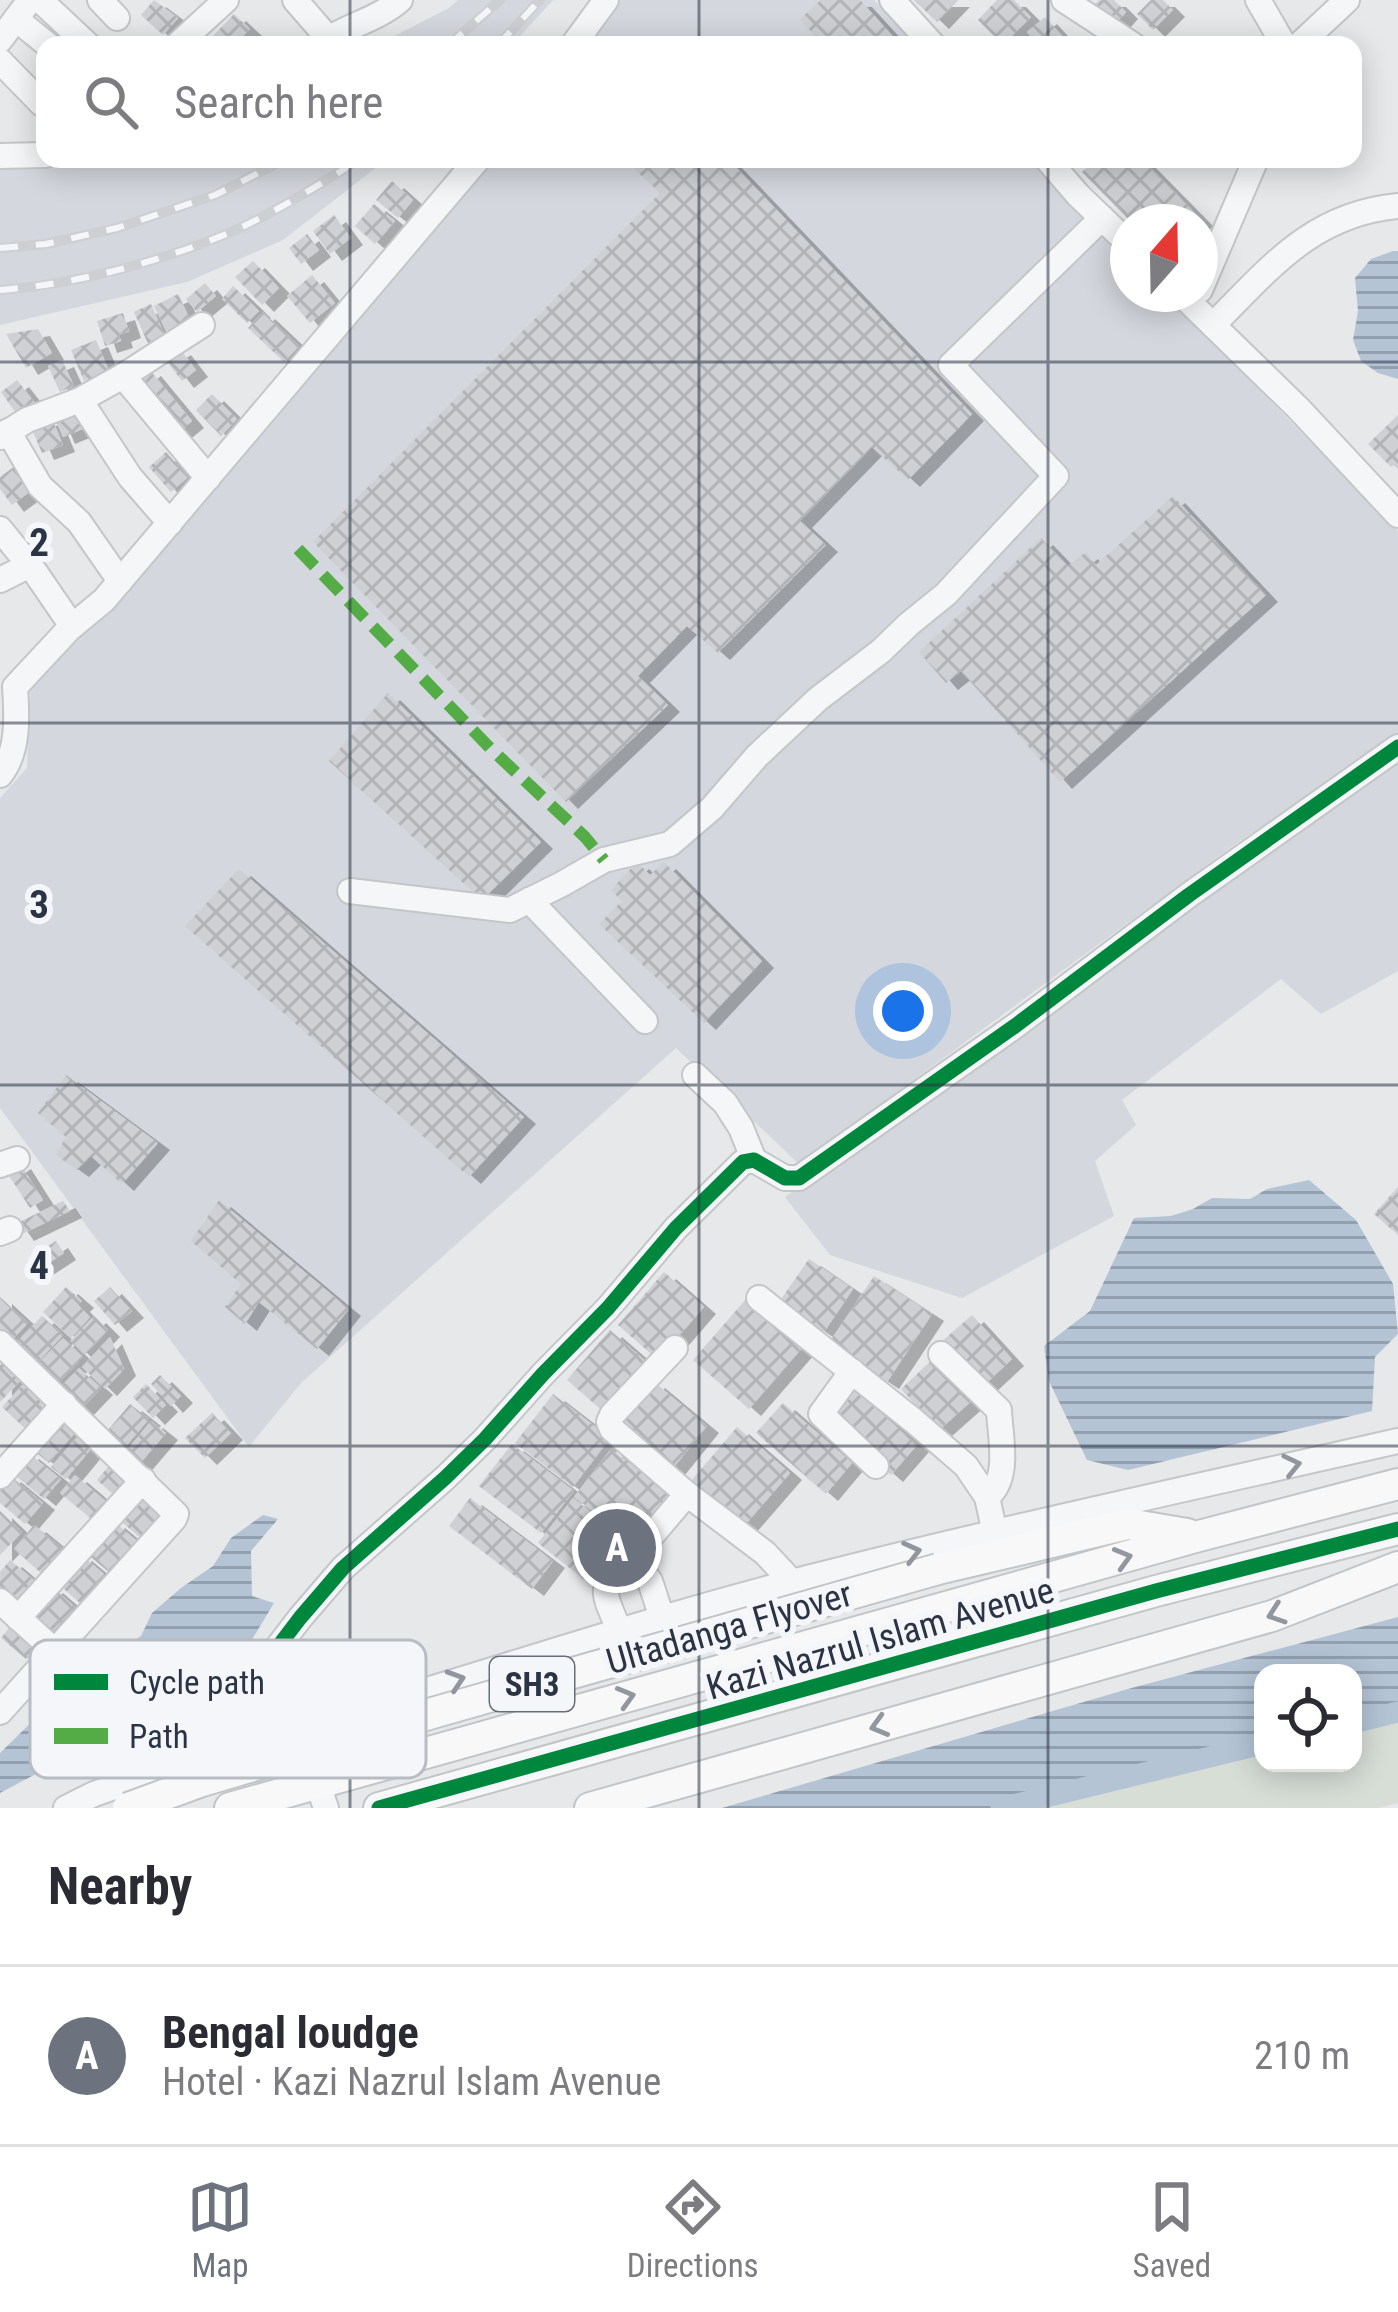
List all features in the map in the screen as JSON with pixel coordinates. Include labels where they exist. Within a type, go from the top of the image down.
[{"type":"main road","name":"Kazi Nazrul Islam Avenue","points":[[426,1765],[1199,1536],[1398,1484]]},
{"type":"main road","name":"Ultadanga Flyover","points":[[426,1715],[938,1568],[1128,1524],[1199,1536]]},
{"type":"main road","name":"Kazi Nazrul Islam Avenue","points":[[379,1808],[1176,1585],[1398,1529]]},
{"type":"main road","points":[[590,1808],[1272,1616],[1398,1567]]},
{"type":"main road","name":"Ultadanga Flyover","points":[[128,1808],[212,1778]]},
{"type":"main road","name":"Kazi Nazrul Islam Avenue","points":[[230,1808],[322,1796],[383,1778]]},
{"type":"street","points":[[40,0],[78,36]]},
{"type":"street","points":[[195,36],[226,0]]},
{"type":"street","points":[[295,0],[319,36]]},
{"type":"street","points":[[336,36],[384,14],[400,0]]},
{"type":"street","points":[[580,36],[606,0]]},
{"type":"street","points":[[892,0],[925,36]]},
{"type":"street","points":[[1064,0],[1118,36]]},
{"type":"street","points":[[1258,0],[1279,36]]},
{"type":"street","points":[[1309,36],[1347,0]]},
{"type":"street","points":[[0,61],[36,98]]},
{"type":"street","points":[[0,156],[36,155]]},
{"type":"street","points":[[0,775],[10,763],[17,717],[7,682],[104,600],[470,168]]},
{"type":"street","points":[[1061,168],[1110,226]]},
{"type":"street","points":[[1218,242],[1252,168]]},
{"type":"street","points":[[1213,326],[1261,274],[1315,230],[1346,216],[1398,206]]},
{"type":"street","points":[[350,891],[510,910],[604,860],[670,844],[712,808],[757,756],[818,699],[946,594],[1056,476],[951,365],[1102,218]]},
{"type":"street","points":[[1204,312],[1398,515]]},
{"type":"street","points":[[120,581],[79,522],[40,486],[4,434],[80,400],[202,326]]},
{"type":"street","points":[[122,376],[208,478]]},
{"type":"street","points":[[80,400],[130,476],[170,523]]},
{"type":"street","points":[[0,529],[72,626]]},
{"type":"street","points":[[0,580],[30,565]]},
{"type":"street","points":[[695,1075],[725,1103],[754,1160],[785,1178],[799,1178],[1398,748]]},
{"type":"street","points":[[529,900],[645,1021]]},
{"type":"street","points":[[283,1640],[344,1568],[472,1453],[676,1228],[743,1162],[754,1160]]},
{"type":"street","points":[[758,1298],[966,1466],[987,1497],[995,1533]]},
{"type":"street","points":[[0,1343],[176,1514],[67,1640]]},
{"type":"street","points":[[675,1348],[612,1415],[612,1429],[687,1494],[765,1552],[792,1582]]},
{"type":"street","points":[[941,1354],[999,1410],[1002,1470],[995,1491],[987,1497]]},
{"type":"street","points":[[852,1371],[820,1414],[876,1466]]},
{"type":"street","points":[[0,1474],[64,1404]]},
{"type":"street","name":"Kazi Nazrul Islam Avenue","points":[[426,1688],[792,1582],[1398,1441]]},
{"type":"street","points":[[43,1640],[9,1609],[143,1480]]},
{"type":"street","points":[[652,1534],[687,1494]]},
{"type":"street","points":[[619,1630],[606,1596],[606,1582],[624,1569],[644,1574],[650,1581],[662,1618]]},
{"type":"street","points":[[0,1712],[30,1680]]},
{"type":"street","name":"Kazi Nazrul Islam Avenue","points":[[66,1808],[141,1778]]},
{"type":"shaded area","points":[[458,0],[553,0],[520,36],[395,36]]},
{"type":"shaded area","points":[[621,0],[874,0],[909,36],[597,36]]},
{"type":"shaded area","points":[[0,156],[36,158],[36,168],[375,168],[283,240],[187,282],[0,325]]},
{"type":"shaded area","points":[[487,168],[1039,168],[1110,239],[1110,312],[1183,312],[1398,531],[1398,734],[1234,845],[799,1164],[676,1048],[301,1383],[249,1447],[0,1108],[0,798],[27,768],[30,686],[269,427]]},
{"type":"shaded area","points":[[1398,757],[1398,971],[1321,1014],[1281,979],[1122,1100],[1136,1125],[1095,1161],[1114,1216],[962,1298],[830,1255],[785,1197]]},
{"type":"shaded area","points":[[1398,1714],[1398,1803],[1378,1808],[1025,1808],[1254,1750],[1254,1772],[1362,1772],[1362,1724]]},
{"type":"water","points":[[1398,251],[1398,379],[1361,361],[1353,340],[1358,311],[1355,278],[1371,259]]},
{"type":"water","points":[[1309,1180],[1356,1220],[1393,1284],[1398,1334],[1375,1357],[1372,1411],[1128,1470],[1087,1460],[1049,1381],[1044,1346],[1090,1311],[1134,1218],[1171,1216],[1212,1198],[1250,1199],[1267,1189]]},
{"type":"water","points":[[263,1515],[278,1519],[251,1551],[252,1596],[274,1603],[252,1640],[134,1640],[152,1613],[213,1566],[231,1538]]},
{"type":"water","points":[[1398,1617],[1398,1709],[1362,1717],[1362,1664],[1254,1664],[1254,1742],[998,1808],[722,1808],[1128,1689]]},
{"type":"water","points":[[30,1724],[30,1777],[0,1793],[0,1753]]},
{"type":"building","points":[[154,0],[178,18],[163,35],[141,15]]},
{"type":"building","points":[[821,0],[860,0],[893,36],[815,36],[800,19]]},
{"type":"building","points":[[914,0],[958,0],[937,22]]},
{"type":"building","points":[[997,0],[1014,0],[1031,17],[1012,36],[994,36],[978,20]]},
{"type":"building","points":[[1099,0],[1114,0],[1126,12],[1110,30],[1089,10]]},
{"type":"building","points":[[1151,0],[1163,0],[1173,10],[1153,30],[1137,14]]},
{"type":"building","points":[[234,14],[250,29],[243,36],[213,36]]},
{"type":"building","points":[[1045,17],[1062,36],[1030,36],[1027,32]]},
{"type":"building","points":[[633,168],[737,168],[972,414],[908,480],[872,447],[800,521],[826,545],[718,653],[687,626],[638,676],[668,705],[566,802],[313,542],[660,193]]},
{"type":"building","points":[[1086,168],[1151,168],[1186,204],[1113,204],[1082,172]]},
{"type":"building","points":[[392,181],[413,200],[398,218],[376,200]]},
{"type":"building","points":[[374,204],[395,221],[375,244],[355,226]]},
{"type":"building","points":[[334,215],[351,238],[330,254],[313,231]]},
{"type":"building","points":[[307,234],[319,250],[301,264],[289,248]]},
{"type":"building","points":[[253,261],[279,288],[262,305],[235,277]]},
{"type":"building","points":[[312,275],[335,303],[310,323],[287,296]]},
{"type":"building","points":[[205,283],[216,296],[197,312],[186,299]]},
{"type":"building","points":[[233,286],[259,311],[247,323],[222,299]]},
{"type":"building","points":[[178,294],[193,326],[169,337],[154,306]]},
{"type":"building","points":[[151,304],[166,338],[149,346],[134,312]]},
{"type":"building","points":[[263,312],[299,346],[284,362],[248,328]]},
{"type":"building","points":[[123,313],[129,331],[119,335],[121,341],[105,346],[97,321]]},
{"type":"building","points":[[38,329],[52,353],[26,368],[6,334]]},
{"type":"building","points":[[96,340],[109,371],[84,381],[71,350]]},
{"type":"building","points":[[179,348],[196,370],[182,381],[164,358]]},
{"type":"building","points":[[62,360],[74,386],[60,392],[48,366]]},
{"type":"building","points":[[149,369],[192,421],[176,434],[133,382]]},
{"type":"building","points":[[17,380],[35,403],[18,416],[1,392]]},
{"type":"building","points":[[212,394],[237,419],[221,436],[196,410]]},
{"type":"building","points":[[76,407],[85,428],[63,437],[54,416]]},
{"type":"building","points":[[1398,415],[1398,469],[1368,444]]},
{"type":"building","points":[[51,416],[63,445],[42,453],[30,425]]},
{"type":"building","points":[[166,452],[188,477],[171,492],[149,467]]},
{"type":"building","points":[[15,466],[32,490],[12,505],[0,489],[0,477]]},
{"type":"building","points":[[1173,496],[1266,595],[1060,782],[961,671],[946,683],[919,652],[1041,538],[1068,566],[1086,552],[1096,565]]},
{"type":"building","points":[[388,693],[541,842],[482,900],[329,761]]},
{"type":"building","points":[[637,862],[650,875],[664,862],[762,961],[704,1023],[599,924],[622,901],[611,890]]},
{"type":"building","points":[[239,869],[524,1117],[469,1177],[185,926]]},
{"type":"building","points":[[66,1075],[158,1143],[122,1184],[91,1156],[77,1170],[56,1155],[66,1137],[38,1113]]},
{"type":"building","points":[[19,1162],[43,1200],[30,1208],[6,1171]]},
{"type":"building","points":[[1398,1187],[1398,1235],[1374,1214]]},
{"type":"building","points":[[219,1200],[349,1309],[317,1349],[259,1302],[245,1324],[225,1307],[241,1284],[191,1241]]},
{"type":"building","points":[[63,1201],[70,1211],[22,1234],[15,1224]]},
{"type":"building","points":[[56,1241],[64,1253],[38,1270],[30,1258]]},
{"type":"building","points":[[809,1259],[853,1289],[824,1332],[779,1302]]},
{"type":"building","points":[[664,1272],[704,1307],[658,1360],[618,1325]]},
{"type":"building","points":[[874,1276],[932,1314],[887,1382],[829,1343]]},
{"type":"building","points":[[66,1287],[82,1301],[78,1305],[90,1317],[71,1338],[43,1312]]},
{"type":"building","points":[[110,1287],[132,1311],[115,1325],[94,1301]]},
{"type":"building","points":[[0,1297],[28,1323],[7,1345],[0,1338]]},
{"type":"building","points":[[746,1299],[802,1348],[749,1409],[693,1360]]},
{"type":"building","points":[[972,1315],[1012,1359],[981,1388],[940,1343]]},
{"type":"building","points":[[42,1316],[63,1335],[35,1365],[14,1345]]},
{"type":"building","points":[[94,1316],[108,1330],[84,1355],[70,1341]]},
{"type":"building","points":[[610,1330],[649,1364],[606,1414],[567,1380]]},
{"type":"building","points":[[110,1337],[124,1369],[105,1389],[82,1367]]},
{"type":"building","points":[[63,1338],[83,1357],[54,1387],[33,1369]]},
{"type":"building","points":[[936,1356],[975,1398],[939,1430],[901,1389]]},
{"type":"building","points":[[6,1358],[25,1376],[0,1402],[0,1365]]},
{"type":"building","points":[[79,1368],[101,1388],[79,1411],[57,1391]]},
{"type":"building","points":[[160,1375],[181,1396],[171,1406],[151,1384]]},
{"type":"building","points":[[27,1380],[56,1408],[31,1434],[2,1407]]},
{"type":"building","points":[[653,1381],[707,1426],[669,1473],[613,1424]]},
{"type":"building","points":[[146,1384],[166,1405],[153,1418],[133,1397]]},
{"type":"building","points":[[848,1384],[917,1445],[891,1475],[822,1414]]},
{"type":"building","points":[[553,1394],[610,1438],[573,1487],[515,1443]]},
{"type":"building","points":[[783,1403],[852,1463],[826,1494],[756,1433]]},
{"type":"building","points":[[130,1404],[149,1419],[121,1452],[103,1436]]},
{"type":"building","points":[[61,1413],[79,1428],[49,1463],[32,1449]]},
{"type":"building","points":[[212,1413],[231,1433],[205,1458],[185,1438]]},
{"type":"building","points":[[151,1421],[166,1433],[136,1468],[122,1456]]},
{"type":"building","points":[[737,1427],[790,1473],[744,1526],[691,1481]]},
{"type":"building","points":[[81,1432],[95,1444],[66,1479],[51,1467]]},
{"type":"building","points":[[512,1444],[574,1491],[541,1533],[479,1486]]},
{"type":"building","points":[[611,1449],[670,1494],[633,1542],[574,1497]]},
{"type":"building","points":[[27,1452],[61,1479],[44,1499],[11,1472]]},
{"type":"building","points":[[113,1461],[131,1476],[115,1496],[97,1480]]},
{"type":"building","points":[[9,1475],[43,1503],[25,1524],[0,1503],[0,1486]]},
{"type":"building","points":[[75,1475],[109,1504],[95,1522],[60,1493]]},
{"type":"building","points":[[140,1489],[166,1512],[143,1540],[116,1517]]},
{"type":"building","points":[[470,1498],[553,1561],[532,1589],[449,1526]]},
{"type":"building","points":[[573,1498],[635,1546],[613,1567],[586,1581],[538,1543]]},
{"type":"building","points":[[0,1511],[22,1532],[0,1555]]},
{"type":"building","points":[[113,1521],[137,1541],[110,1573],[86,1553]]},
{"type":"building","points":[[34,1525],[62,1548],[41,1573],[14,1549]]},
{"type":"building","points":[[80,1554],[104,1574],[80,1603],[56,1582]]},
{"type":"building","points":[[10,1560],[41,1586],[24,1606],[0,1586],[0,1572]]},
{"type":"building","points":[[51,1586],[75,1607],[51,1633],[27,1611]]},
{"type":"building","points":[[12,1624],[32,1640],[30,1654],[26,1659],[1,1638]]},
{"type":"waterway","points":[[1362,1721],[1398,1712]]},
{"type":"waterway","points":[[1001,1808],[1254,1746]]},
{"type":"railway","points":[[459,36],[500,0]]},
{"type":"railway","points":[[506,36],[540,0]]},
{"type":"railway","points":[[0,248],[46,244],[117,228],[215,195],[268,168]]},
{"type":"railway","points":[[0,290],[88,277],[204,243],[264,216],[345,168]]},
{"type":"marked path","points":[[298,549],[604,860]]},
{"type":"cycle path","points":[[283,1640],[343,1568],[485,1439],[676,1228],[743,1162],[754,1160],[785,1178],[799,1178],[1398,747]]},
{"type":"cycle path","points":[[379,1808],[1156,1591],[1398,1529]]},
{"type":"place","name":"Bengal loudge","points":[[617,1548]]}]
